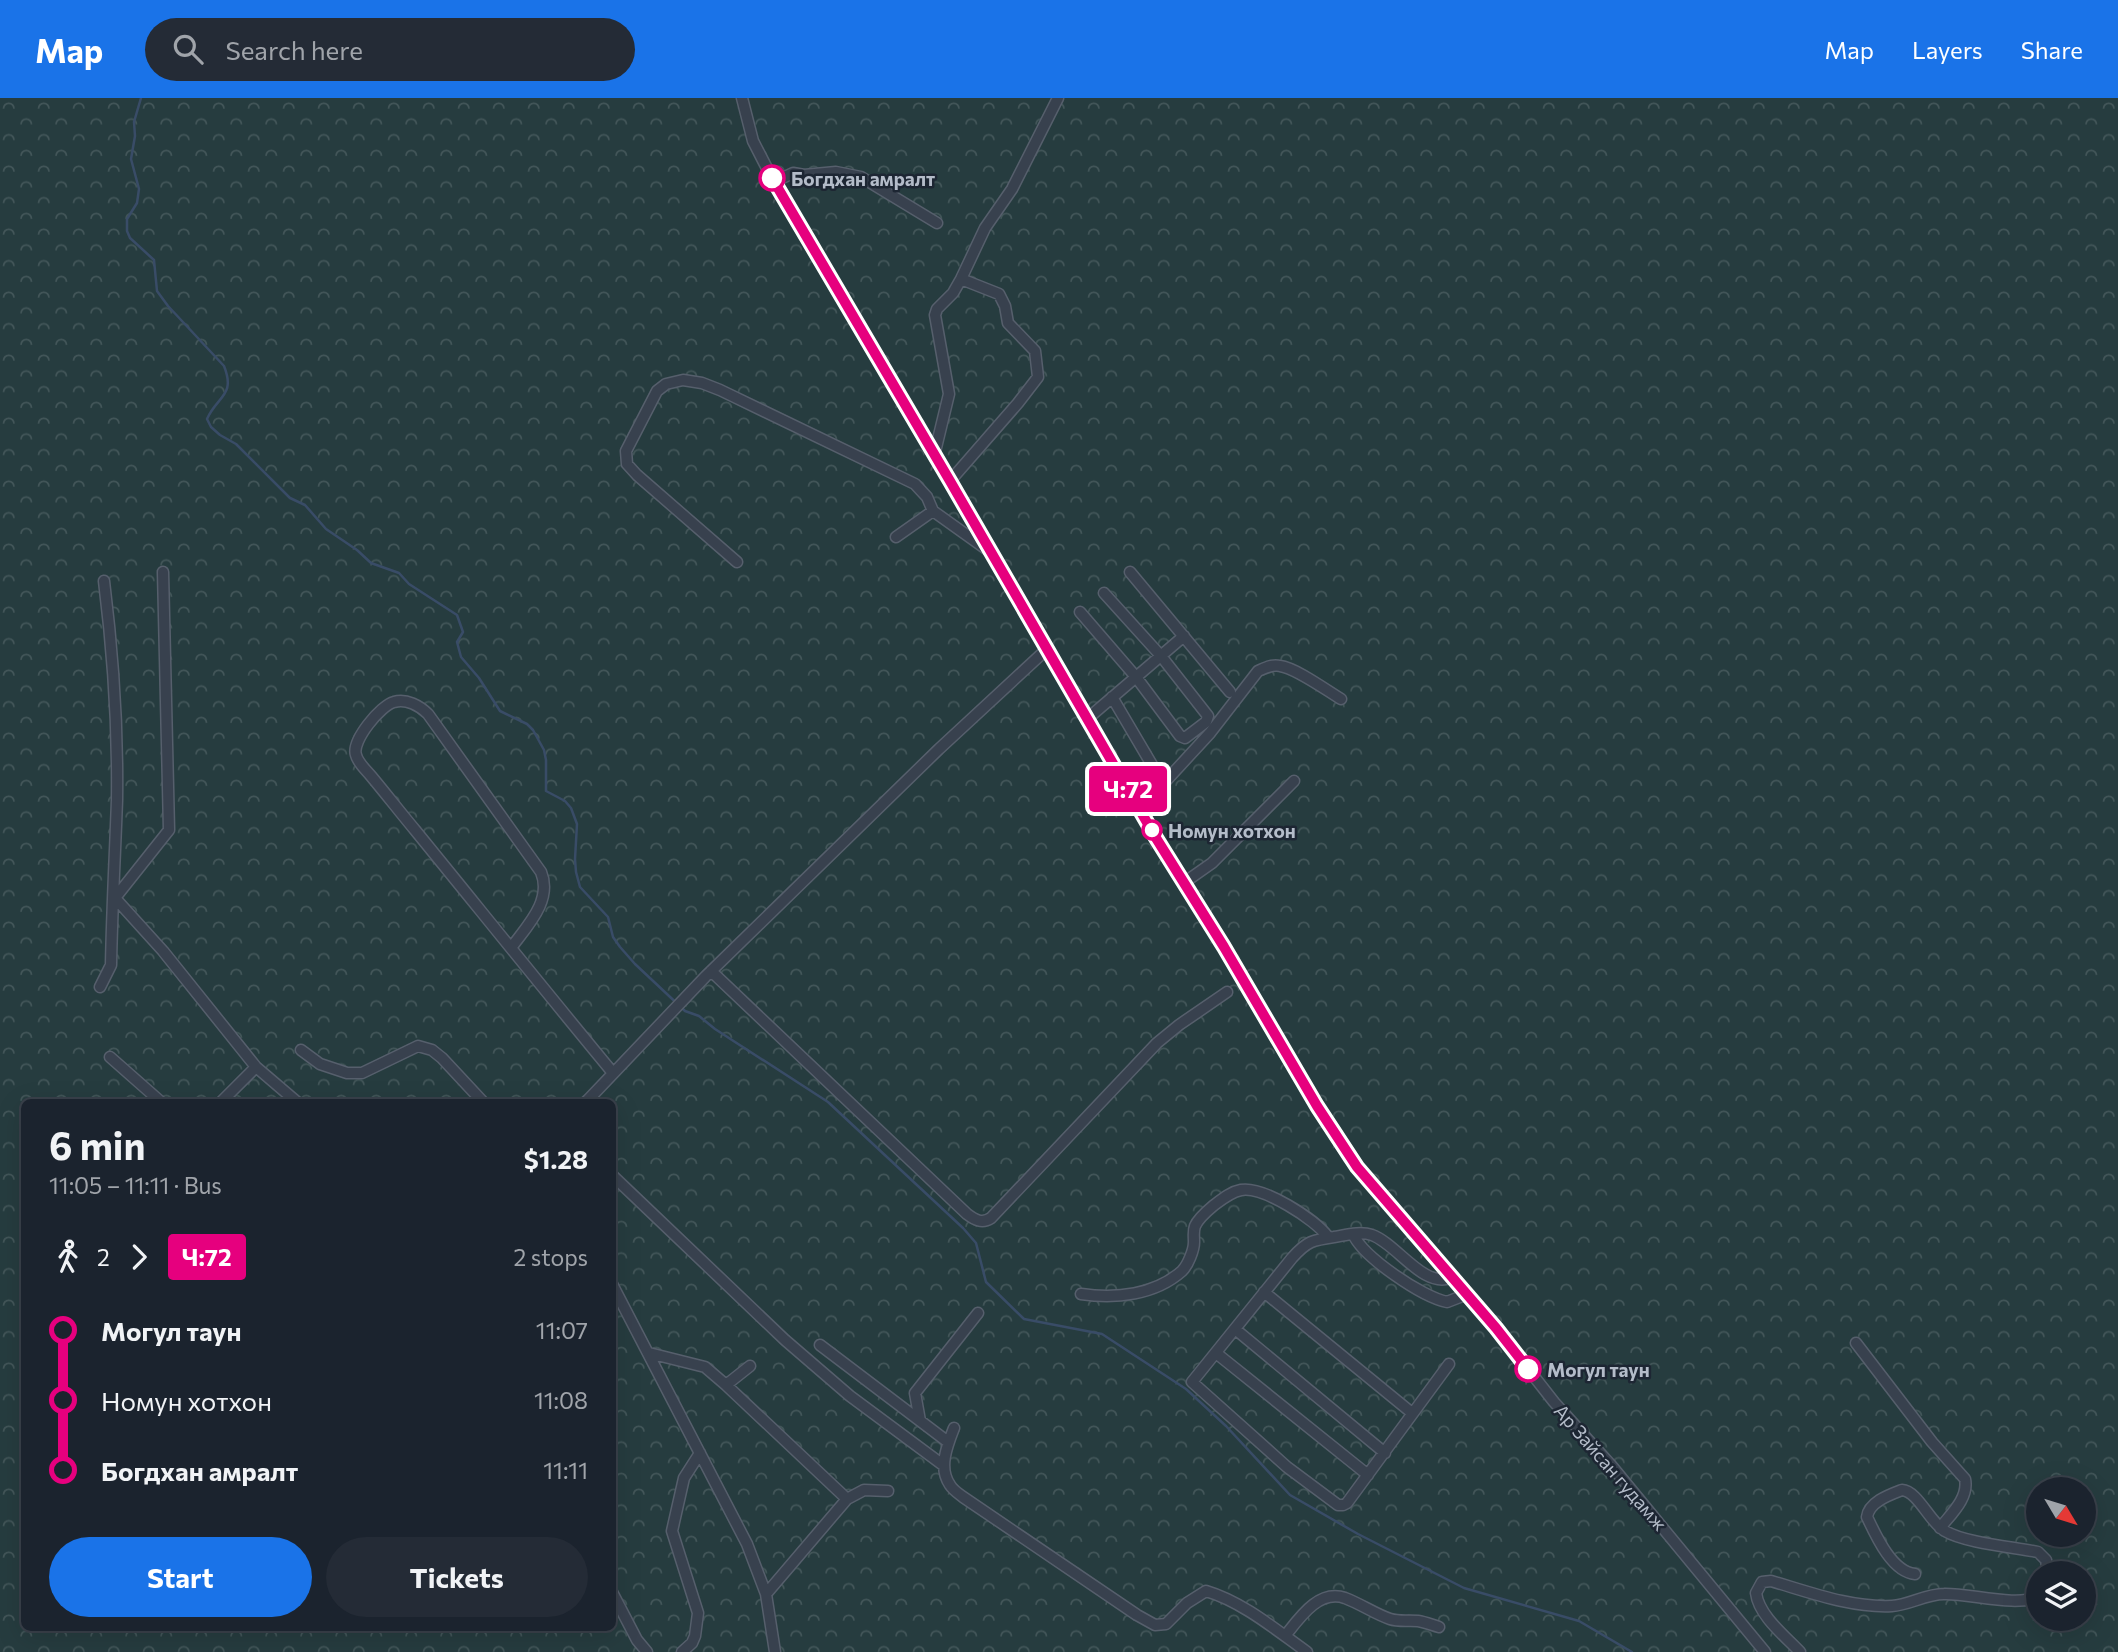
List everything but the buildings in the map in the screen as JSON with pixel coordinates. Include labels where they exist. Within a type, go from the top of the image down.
[{"type":"street","name":"Ар Зайсан гудамж","points":[[743,98],[753,141],[773,180],[1140,809],[1349,1158],[1496,1328],[1554,1402],[1610,1464],[1765,1652]]},
{"type":"street","points":[[934,456],[949,394],[935,315],[961,279],[985,228],[1012,189],[1058,98]]},
{"type":"street","points":[[773,180],[793,173],[804,175],[836,172],[861,177],[937,223]]},
{"type":"street","points":[[950,481],[1038,377],[1035,351],[1008,323],[999,294],[961,279]]},
{"type":"street","points":[[737,562],[627,464],[626,451],[653,396],[666,384],[683,380],[720,390],[915,484],[927,497],[933,511],[992,554]]},
{"type":"street","points":[[896,537],[933,511]]},
{"type":"street","points":[[114,898],[169,830],[163,572]]},
{"type":"street","points":[[1130,572],[1230,692]]},
{"type":"street","points":[[100,987],[111,965],[117,798],[112,642],[104,581]]},
{"type":"street","points":[[1080,612],[1136,677],[1183,738],[1206,722],[1208,716],[1161,656],[1104,593]]},
{"type":"street","points":[[1087,719],[1184,636]]},
{"type":"street","points":[[589,1099],[711,971],[1046,649]]},
{"type":"street","points":[[1140,809],[1210,733],[1258,671],[1279,665],[1291,669],[1341,699]]},
{"type":"street","points":[[1112,697],[1155,770]]},
{"type":"street","points":[[511,948],[542,902],[545,883],[541,872],[428,714],[409,702],[390,704],[377,714],[361,736],[355,748],[356,756],[511,948],[613,1073]]},
{"type":"street","points":[[1185,882],[1212,863],[1294,781]]},
{"type":"street","points":[[114,898],[163,951],[256,1067],[293,1099]]},
{"type":"street","points":[[711,971],[967,1214],[985,1222],[1157,1043],[1227,992]]},
{"type":"street","points":[[301,1050],[320,1064],[346,1073],[362,1073],[418,1046],[432,1050],[442,1058],[480,1099]]},
{"type":"street","points":[[110,1057],[158,1099]]},
{"type":"street","points":[[224,1099],[256,1067]]},
{"type":"street","points":[[616,1179],[785,1340],[850,1395],[943,1465]]},
{"type":"street","points":[[1081,1294],[1098,1296],[1138,1293],[1167,1283],[1185,1268],[1194,1244],[1193,1228],[1198,1221],[1232,1192],[1240,1190],[1254,1190],[1274,1198],[1319,1227],[1328,1237]]},
{"type":"street","points":[[1449,1364],[1348,1503],[1343,1506],[1287,1467],[1192,1382],[1304,1245],[1315,1240],[1353,1234],[1374,1236],[1434,1278],[1450,1278]]},
{"type":"street","points":[[1353,1234],[1366,1252],[1421,1292],[1447,1302],[1465,1295]]},
{"type":"street","points":[[616,1291],[747,1544],[766,1594],[775,1652]]},
{"type":"street","points":[[1264,1292],[1412,1413]]},
{"type":"street","points":[[920,1421],[915,1393],[978,1313]]},
{"type":"street","points":[[1235,1329],[1385,1453]]},
{"type":"street","points":[[1856,1343],[1965,1479],[1963,1497],[1940,1528]]},
{"type":"street","points":[[820,1345],[948,1442]]},
{"type":"street","points":[[649,1353],[705,1367],[847,1499]]},
{"type":"street","points":[[1216,1353],[1367,1475]]},
{"type":"street","points":[[726,1385],[750,1366]]},
{"type":"street","points":[[954,1428],[943,1465],[950,1485],[963,1497],[1155,1625],[1166,1624],[1187,1603],[1206,1591],[1248,1611],[1307,1652]]},
{"type":"street","points":[[682,1652],[695,1636],[698,1613],[671,1531],[684,1478],[700,1453]]},
{"type":"street","points":[[766,1594],[847,1499],[864,1490],[888,1491]]},
{"type":"street","points":[[1915,1574],[1904,1572],[1895,1565],[1868,1520],[1868,1511],[1878,1502],[1899,1491],[1910,1492],[1940,1528],[1960,1537],[2038,1552],[2046,1561]]},
{"type":"street","points":[[1800,1652],[1760,1604],[1756,1592],[1762,1582],[1771,1581],[1849,1602],[1886,1606],[1902,1605],[1941,1594],[2026,1600]]},
{"type":"street","points":[[1285,1636],[1298,1619],[1318,1601],[1332,1596],[1345,1598],[1397,1621],[1416,1621],[1439,1627]]},
{"type":"street","points":[[616,1600],[637,1640],[647,1652]]},
{"type":"green space","points":[[0,98],[2118,98],[2118,1652],[0,1652]]},
{"type":"waterway","points":[[141,98],[134,122],[135,136],[131,159],[139,189],[137,203],[127,219],[127,231],[130,238],[154,260],[157,291],[224,366],[227,390],[207,419],[211,427],[236,444],[290,498],[305,505],[326,529],[371,563],[399,573],[409,584],[457,615],[463,632],[457,642],[461,657],[479,678],[500,711],[527,724],[544,750],[546,791],[565,801],[577,824],[575,859],[580,887],[608,917],[613,937],[635,964],[685,1011],[699,1016],[828,1102],[963,1228],[976,1243],[986,1282],[1024,1319],[1102,1334],[1186,1389],[1226,1426],[1290,1495],[1358,1534],[1464,1588],[1579,1621],[1632,1652]]},
{"type":"bus line","name":"Ч:72","points":[[772,178],[1156,838],[1185,882],[1343,1149],[1528,1369]]},
{"type":"place","name":"Богдхан амралт","points":[[772,178]]},
{"type":"place","name":"Номун хотхон","points":[[1152,830]]},
{"type":"place","name":"Могул таун","points":[[1528,1369]]}]
